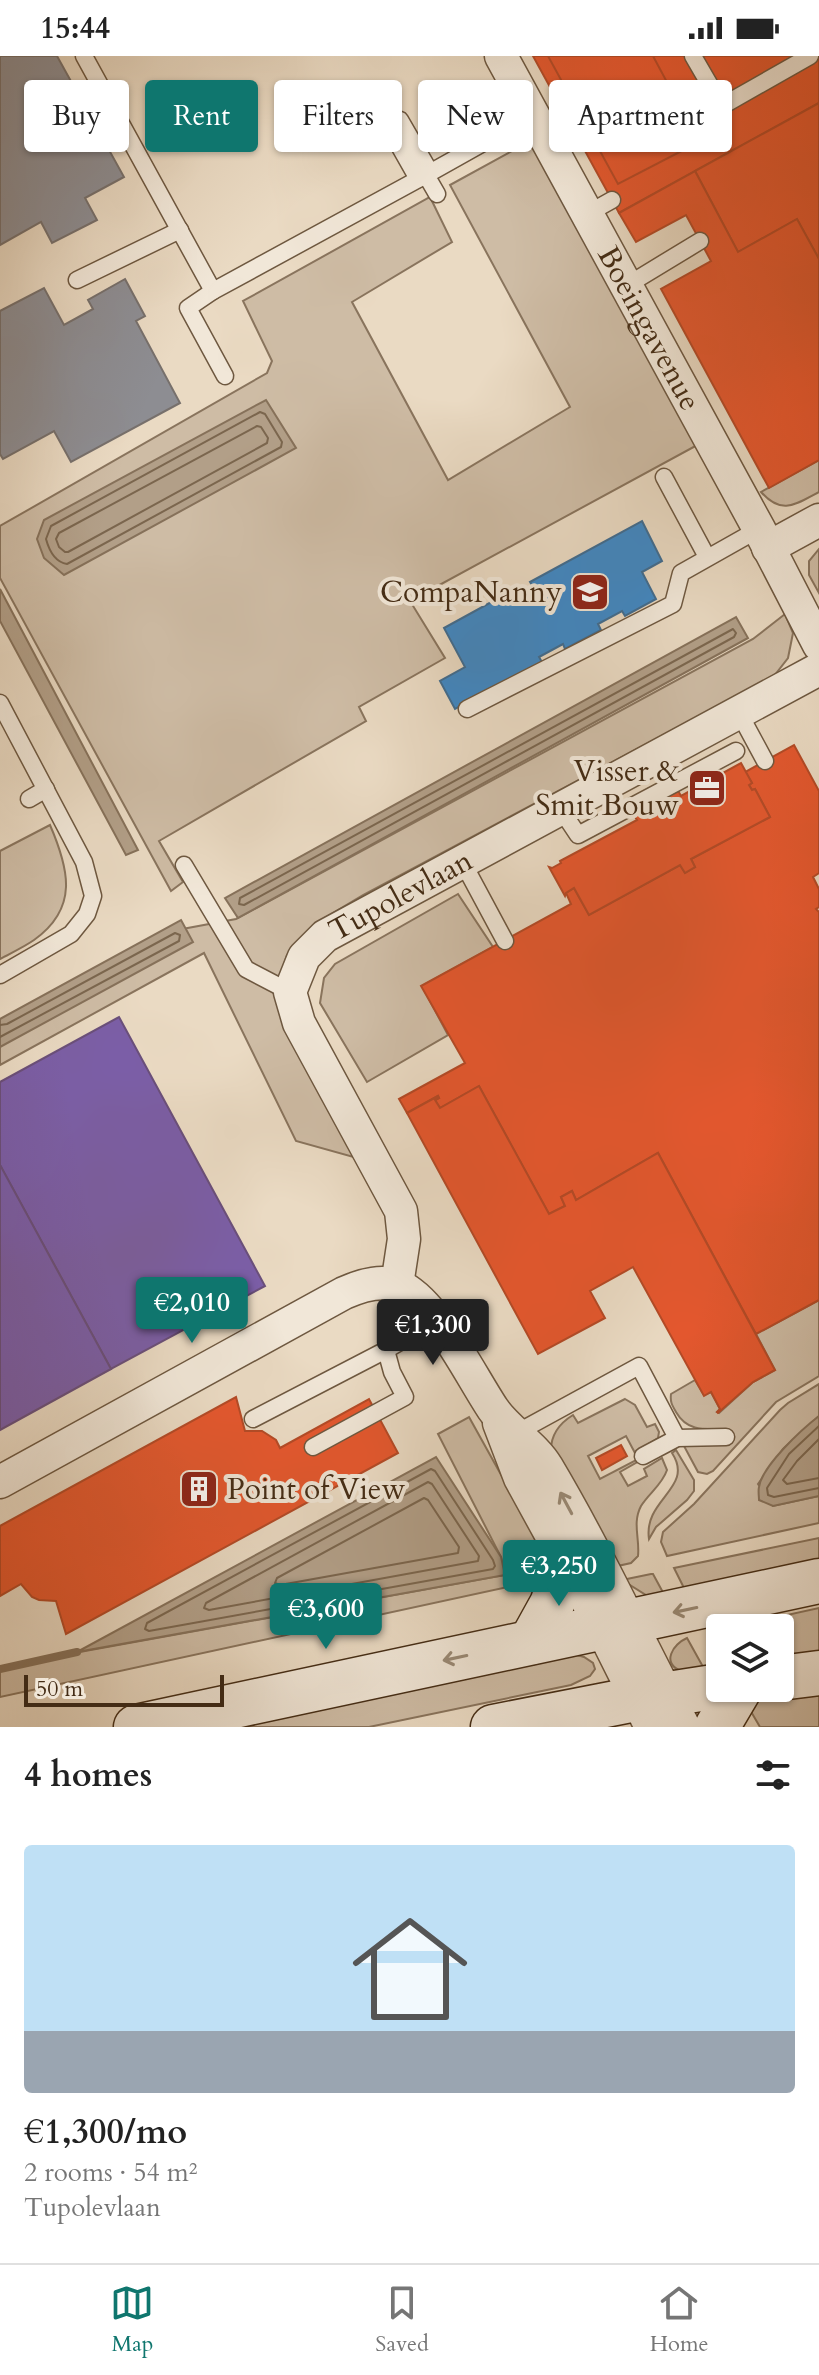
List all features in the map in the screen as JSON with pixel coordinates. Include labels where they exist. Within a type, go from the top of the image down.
[{"type":"main road","points":[[531,1642],[552,1604],[566,1563]]},
{"type":"main road","points":[[136,1727],[819,1581]]},
{"type":"main road","points":[[794,1676],[819,1673]]},
{"type":"main road","points":[[493,1727],[659,1712],[706,1692]]},
{"type":"main road","points":[[717,1727],[732,1702]]},
{"type":"street","name":"Boeingavenue","points":[[501,56],[514,80]]},
{"type":"street","name":"Boeingavenue","points":[[533,115],[600,207],[626,286],[763,539]]},
{"type":"street","points":[[819,520],[763,539],[819,645]]},
{"type":"street","name":"Tupolevlaan","points":[[290,992],[304,957],[325,936],[819,669]]},
{"type":"street","points":[[290,992],[299,1023],[401,1211],[404,1239],[397,1285]]},
{"type":"street","points":[[0,1482],[344,1293],[376,1283],[397,1285],[415,1296],[436,1321],[505,1428],[545,1464],[615,1624],[659,1712]]},
{"type":"street","points":[[505,1428],[520,1478],[566,1563],[615,1624]]},
{"type":"lane","points":[[84,56],[213,291]]},
{"type":"lane","points":[[693,56],[722,106],[810,56]]},
{"type":"lane","points":[[402,136],[437,194]]},
{"type":"lane","points":[[225,376],[188,308],[213,291],[466,152]]},
{"type":"lane","points":[[77,280],[180,230]]},
{"type":"lane","points":[[626,286],[700,241]]},
{"type":"lane","points":[[664,477],[707,557]]},
{"type":"lane","points":[[467,709],[673,604],[681,573],[707,557],[763,539]]},
{"type":"lane","points":[[0,703],[5,726],[46,789],[84,862],[93,896],[87,914],[71,934],[0,975]]},
{"type":"lane","points":[[738,711],[765,761]]},
{"type":"lane","points":[[560,808],[578,835],[736,751]]},
{"type":"lane","points":[[29,799],[46,789]]},
{"type":"lane","points":[[462,861],[505,941]]},
{"type":"lane","points":[[184,865],[246,969],[290,992]]},
{"type":"lane","points":[[253,1419],[436,1321]]},
{"type":"lane","points":[[313,1447],[405,1397],[392,1372],[386,1350]]},
{"type":"lane","points":[[505,1428],[639,1366],[677,1438]]},
{"type":"lane","points":[[643,1456],[677,1438],[726,1437]]},
{"type":"shaded area","points":[[533,142],[701,443],[410,601],[445,658],[359,707],[366,721],[159,841],[183,882],[171,891],[0,578],[0,526],[267,373],[272,361],[243,301],[430,197],[452,242],[352,302],[448,480],[570,407],[450,185],[510,152],[533,152]]},
{"type":"shaded area","points":[[819,460],[819,492],[796,504],[783,506],[761,492]]},
{"type":"shaded area","points":[[819,549],[819,593],[809,575],[809,561]]},
{"type":"shaded area","points":[[785,614],[793,633],[788,658],[774,676],[363,895],[313,925],[287,955],[277,986],[357,1158],[296,1141],[204,953],[0,1065],[0,1029],[177,930],[236,919],[753,639]]},
{"type":"shaded area","points":[[50,825],[65,872],[64,901],[48,928],[30,943],[0,959],[0,851]]},
{"type":"shaded area","points":[[458,894],[493,947],[422,986],[448,1035],[367,1082],[320,1003],[324,978],[335,964]]},
{"type":"shaded area","points":[[819,1300],[819,1376],[776,1402],[713,1471],[707,1474],[698,1472],[684,1446],[728,1444],[727,1429],[705,1429],[686,1424],[673,1407],[671,1394],[695,1380],[704,1395],[711,1392],[719,1413],[753,1382],[775,1370],[756,1334]]},
{"type":"shaded area","points":[[819,1384],[819,1416],[783,1449],[758,1484],[773,1506],[819,1496],[819,1523],[667,1556],[661,1542],[663,1532],[694,1504],[780,1410]]},
{"type":"shaded area","points":[[625,1399],[635,1405],[647,1427],[655,1424],[658,1438],[635,1453],[626,1436],[588,1456],[600,1479],[638,1459],[620,1472],[628,1486],[647,1476],[644,1469],[662,1458],[667,1470],[638,1512],[638,1556],[631,1563],[613,1567],[551,1450],[551,1444],[557,1430],[573,1415],[578,1423]]},
{"type":"shaded area","points":[[469,1417],[540,1545],[547,1570],[540,1580],[0,1697],[0,1669],[505,1575],[501,1557],[438,1434]]},
{"type":"shaded area","points":[[676,1450],[694,1480],[694,1491],[656,1527],[649,1539],[653,1514],[677,1476],[672,1453]]},
{"type":"shaded area","points":[[819,1538],[819,1567],[687,1594],[674,1568]]},
{"type":"shaded area","points":[[653,1574],[666,1598],[646,1595],[622,1580]]},
{"type":"shaded area","points":[[819,1608],[819,1660],[794,1663],[792,1614]]},
{"type":"shaded area","points":[[687,1638],[706,1674],[675,1668],[670,1659],[677,1645]]},
{"type":"shaded area","points":[[566,1652],[593,1663],[595,1669],[590,1676],[571,1685],[369,1727],[203,1727]]},
{"type":"shaded area","points":[[819,1689],[819,1727],[760,1727],[746,1703],[794,1702],[794,1692]]},
{"type":"water","points":[[266,400],[296,448],[64,575],[44,558],[37,539],[44,520]]},
{"type":"water","points":[[0,589],[138,850],[126,855],[0,621]]},
{"type":"water","points":[[736,617],[748,638],[238,918],[225,898]]},
{"type":"water","points":[[181,920],[193,942],[0,1047],[0,1019]]},
{"type":"water","points":[[819,1416],[819,1496],[773,1506],[759,1500],[759,1487],[767,1469],[793,1439]]},
{"type":"water","points":[[436,1457],[501,1557],[505,1575],[77,1652]]},
{"type":"building: Shops","points":[[533,56],[819,56],[819,103],[732,151],[732,80],[549,80],[549,85]]},
{"type":"building: Shops","points":[[548,56],[653,56],[666,80],[561,80]]},
{"type":"building: Shops","points":[[819,103],[819,259],[797,219],[738,252],[695,171]]},
{"type":"building: Shops","points":[[586,152],[730,152],[619,213]]},
{"type":"building: Shops","points":[[600,152],[680,152],[618,184]]},
{"type":"building: Shops","points":[[695,171],[738,252],[797,219],[819,259],[819,460],[769,488],[661,289],[711,261],[686,215],[636,242],[619,213]]},
{"type":"building: Shops","points":[[794,745],[819,791],[819,873],[813,877],[819,889],[819,907],[816,909],[819,912],[819,1300],[756,1334],[658,1153],[576,1200],[572,1191],[561,1197],[565,1206],[549,1214],[479,1086],[440,1108],[435,1100],[438,1096],[407,1113],[399,1099],[465,1063],[421,986],[571,904],[566,893],[574,888],[589,915],[680,865],[685,873],[695,867],[691,859],[770,817],[755,789],[752,790],[749,785],[752,783],[745,772]]},
{"type":"building: Shops","points":[[741,763],[752,783],[749,785],[752,790],[755,789],[770,817],[691,859],[695,867],[685,873],[680,865],[589,915],[574,888],[565,896],[549,867],[637,820],[632,812],[652,801],[654,804],[675,785],[681,796]]},
{"type":"building: Shops","points":[[479,1086],[549,1214],[565,1206],[561,1197],[572,1191],[576,1200],[658,1153],[775,1370],[753,1382],[718,1413],[720,1409],[711,1392],[704,1396],[633,1267],[590,1291],[605,1318],[538,1354],[407,1113],[438,1096],[435,1100],[440,1108]]},
{"type":"building: Shops","name":"Point of View","points":[[236,1397],[245,1431],[262,1431],[276,1440],[280,1448],[369,1399],[398,1453],[66,1634],[56,1601],[32,1597],[21,1584],[0,1596],[0,1526]]},
{"type":"building: Shops","points":[[621,1445],[627,1456],[602,1470],[596,1458]]},
{"type":"building: Offices","points":[[119,1017],[265,1286],[111,1369],[0,1165],[0,1082]]},
{"type":"building: Offices","points":[[0,1165],[111,1369],[0,1430]]},
{"type":"building: Schools","points":[[642,521],[662,561],[642,572],[656,599],[625,616],[622,611],[598,624],[601,630],[565,649],[563,644],[539,657],[542,662],[455,709],[440,681],[465,667],[444,628],[506,594],[509,600],[533,587],[530,582]]},
{"type":"building: Industry","points":[[0,56],[57,56],[70,80],[24,80],[24,152],[110,152],[124,177],[85,198],[97,220],[52,243],[41,222],[0,245]]},
{"type":"building: Industry","points":[[125,279],[145,316],[136,321],[180,403],[71,462],[54,431],[3,459],[0,454],[0,311],[44,288],[64,325],[93,309],[88,300]]},
{"type":"waterway","points":[[0,1669],[77,1652]]},
{"type":"place","name":"CompaNanny","points":[[590,592]]},
{"type":"place","name":"Visser & Smit Bouw","points":[[707,788]]},
{"type":"place","name":"Point of View","points":[[199,1489]]}]
